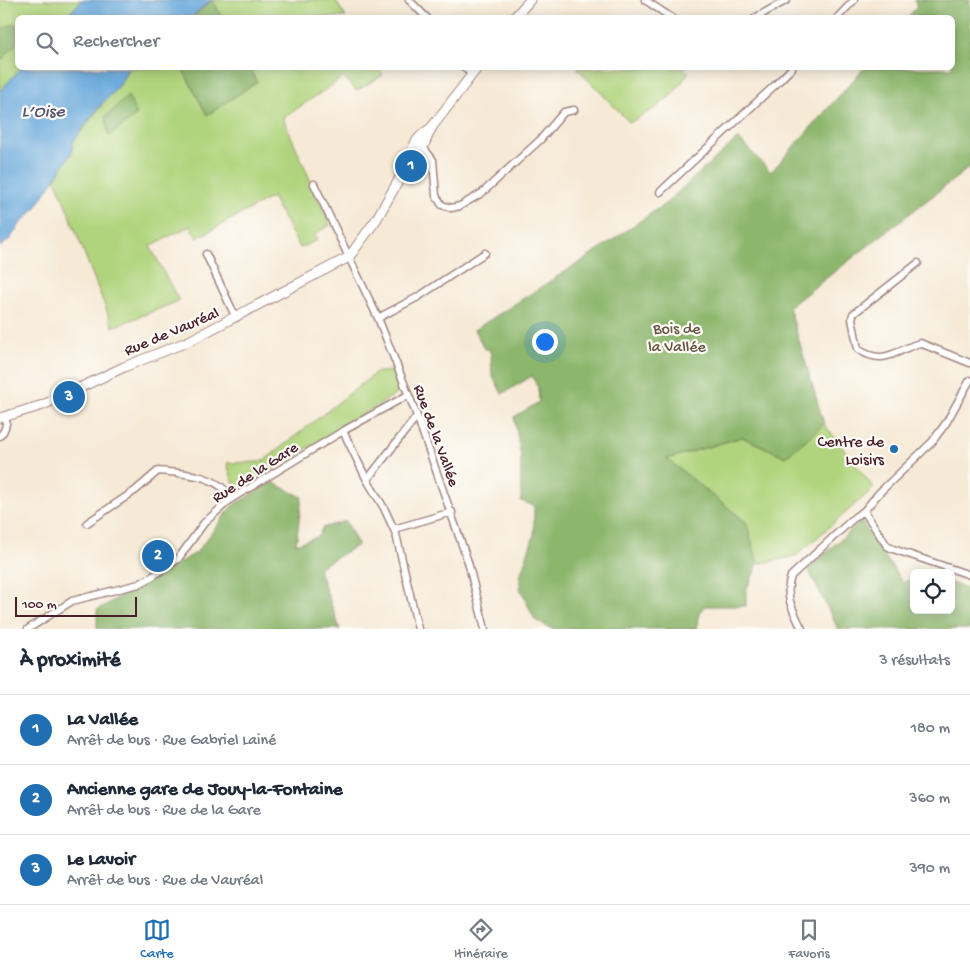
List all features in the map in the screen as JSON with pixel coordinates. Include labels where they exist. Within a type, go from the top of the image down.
[{"type":"street","points":[[409,0],[424,15]]},
{"type":"street","points":[[517,15],[530,0]]},
{"type":"street","points":[[645,0],[668,15]]},
{"type":"street","points":[[760,15],[787,0]]},
{"type":"street","points":[[840,15],[854,0]]},
{"type":"street","points":[[349,257],[376,220],[412,157],[423,147],[432,127],[471,70]]},
{"type":"street","points":[[660,192],[790,70]]},
{"type":"street","points":[[423,147],[433,160],[438,201],[446,207],[456,207],[482,194],[540,140],[564,112],[574,110]]},
{"type":"street","points":[[412,157],[414,145],[418,138],[432,127]]},
{"type":"street","name":"Rue de la Vallée","points":[[314,184],[378,318],[417,416],[452,512],[473,580],[485,629]]},
{"type":"street","points":[[378,318],[418,297],[486,253]]},
{"type":"street","points":[[206,254],[236,318]]},
{"type":"street","name":"Rue de Vauréal","points":[[3,417],[43,405],[124,367],[184,344],[349,257]]},
{"type":"street","points":[[918,262],[853,314],[852,319],[858,349],[884,358],[920,343],[970,363]]},
{"type":"street","points":[[802,629],[788,598],[790,579],[797,570],[856,516],[864,511],[879,493],[932,442],[946,423],[970,380]]},
{"type":"street","name":"Rue de la Gare","points":[[28,629],[72,601],[139,584],[150,578],[178,558],[204,523],[231,499],[342,431],[408,394]]},
{"type":"street","points":[[367,480],[417,416]]},
{"type":"street","points":[[0,436],[7,422],[3,417]]},
{"type":"street","points":[[342,431],[394,529],[401,551],[418,629]]},
{"type":"street","points":[[87,523],[136,490],[158,471],[181,472],[211,481],[226,489],[231,499]]},
{"type":"street","points":[[864,511],[887,546],[970,575]]},
{"type":"street","points":[[394,529],[452,512]]},
{"type":"green space","points":[[0,0],[82,0],[68,15],[15,15],[15,70],[19,70],[0,91]]},
{"type":"green space","points":[[212,0],[221,15],[195,15]]},
{"type":"green space","points":[[213,0],[335,0],[345,15],[221,15]]},
{"type":"green space","name":"Bois de la Vallée","points":[[914,0],[970,0],[970,167],[789,307],[824,424],[786,457],[742,437],[667,459],[746,522],[758,564],[746,590],[746,606],[704,606],[699,614],[696,629],[552,629],[535,620],[520,588],[520,576],[534,535],[534,506],[521,501],[521,457],[514,417],[539,402],[538,388],[532,376],[502,394],[492,374],[489,349],[485,349],[474,330],[585,259],[666,203],[738,138],[771,172],[862,70],[955,70],[955,15],[910,15],[917,7]]},
{"type":"green space","points":[[15,25],[15,45],[0,62],[0,28],[3,29]]},
{"type":"green space","points":[[128,70],[183,70],[207,115],[257,82],[250,70],[380,70],[383,75],[356,91],[344,77],[283,118],[330,225],[315,234],[317,240],[300,248],[272,197],[197,238],[190,226],[150,246],[179,301],[113,327],[55,178],[71,154],[73,142]]},
{"type":"green space","points":[[183,70],[250,70],[257,82],[207,115]]},
{"type":"green space","points":[[579,70],[686,70],[689,72],[673,94],[655,108],[631,122]]},
{"type":"green space","points":[[128,96],[137,115],[109,136],[105,117]]},
{"type":"green space","points":[[392,371],[400,388],[398,393],[239,490],[232,478],[227,463],[259,462],[266,459],[377,372]]},
{"type":"green space","points":[[824,424],[874,488],[796,556],[758,564],[746,522],[667,459],[742,437],[786,457]]},
{"type":"green space","points":[[272,482],[302,497],[296,544],[319,536],[322,528],[346,521],[358,545],[318,568],[340,629],[97,629],[97,610],[196,553],[232,506]]},
{"type":"green space","points":[[861,521],[903,583],[910,580],[910,614],[955,614],[955,584],[970,590],[970,629],[838,629],[808,569]]},
{"type":"water","points":[[82,0],[212,0],[193,15],[68,15]]},
{"type":"water","name":"L’Oise","points":[[19,70],[127,70],[120,85],[99,107],[73,142],[71,154],[35,209],[20,224],[10,239],[0,247],[0,91]]},
{"type":"place","name":"La Vallée","points":[[411,166]]},
{"type":"place","name":"Le Lavoir","points":[[69,397]]},
{"type":"place","name":"Centre de Loisirs","points":[[894,449]]},
{"type":"place","name":"Ancienne gare de Jouy-la-Fontaine","points":[[158,556]]}]
